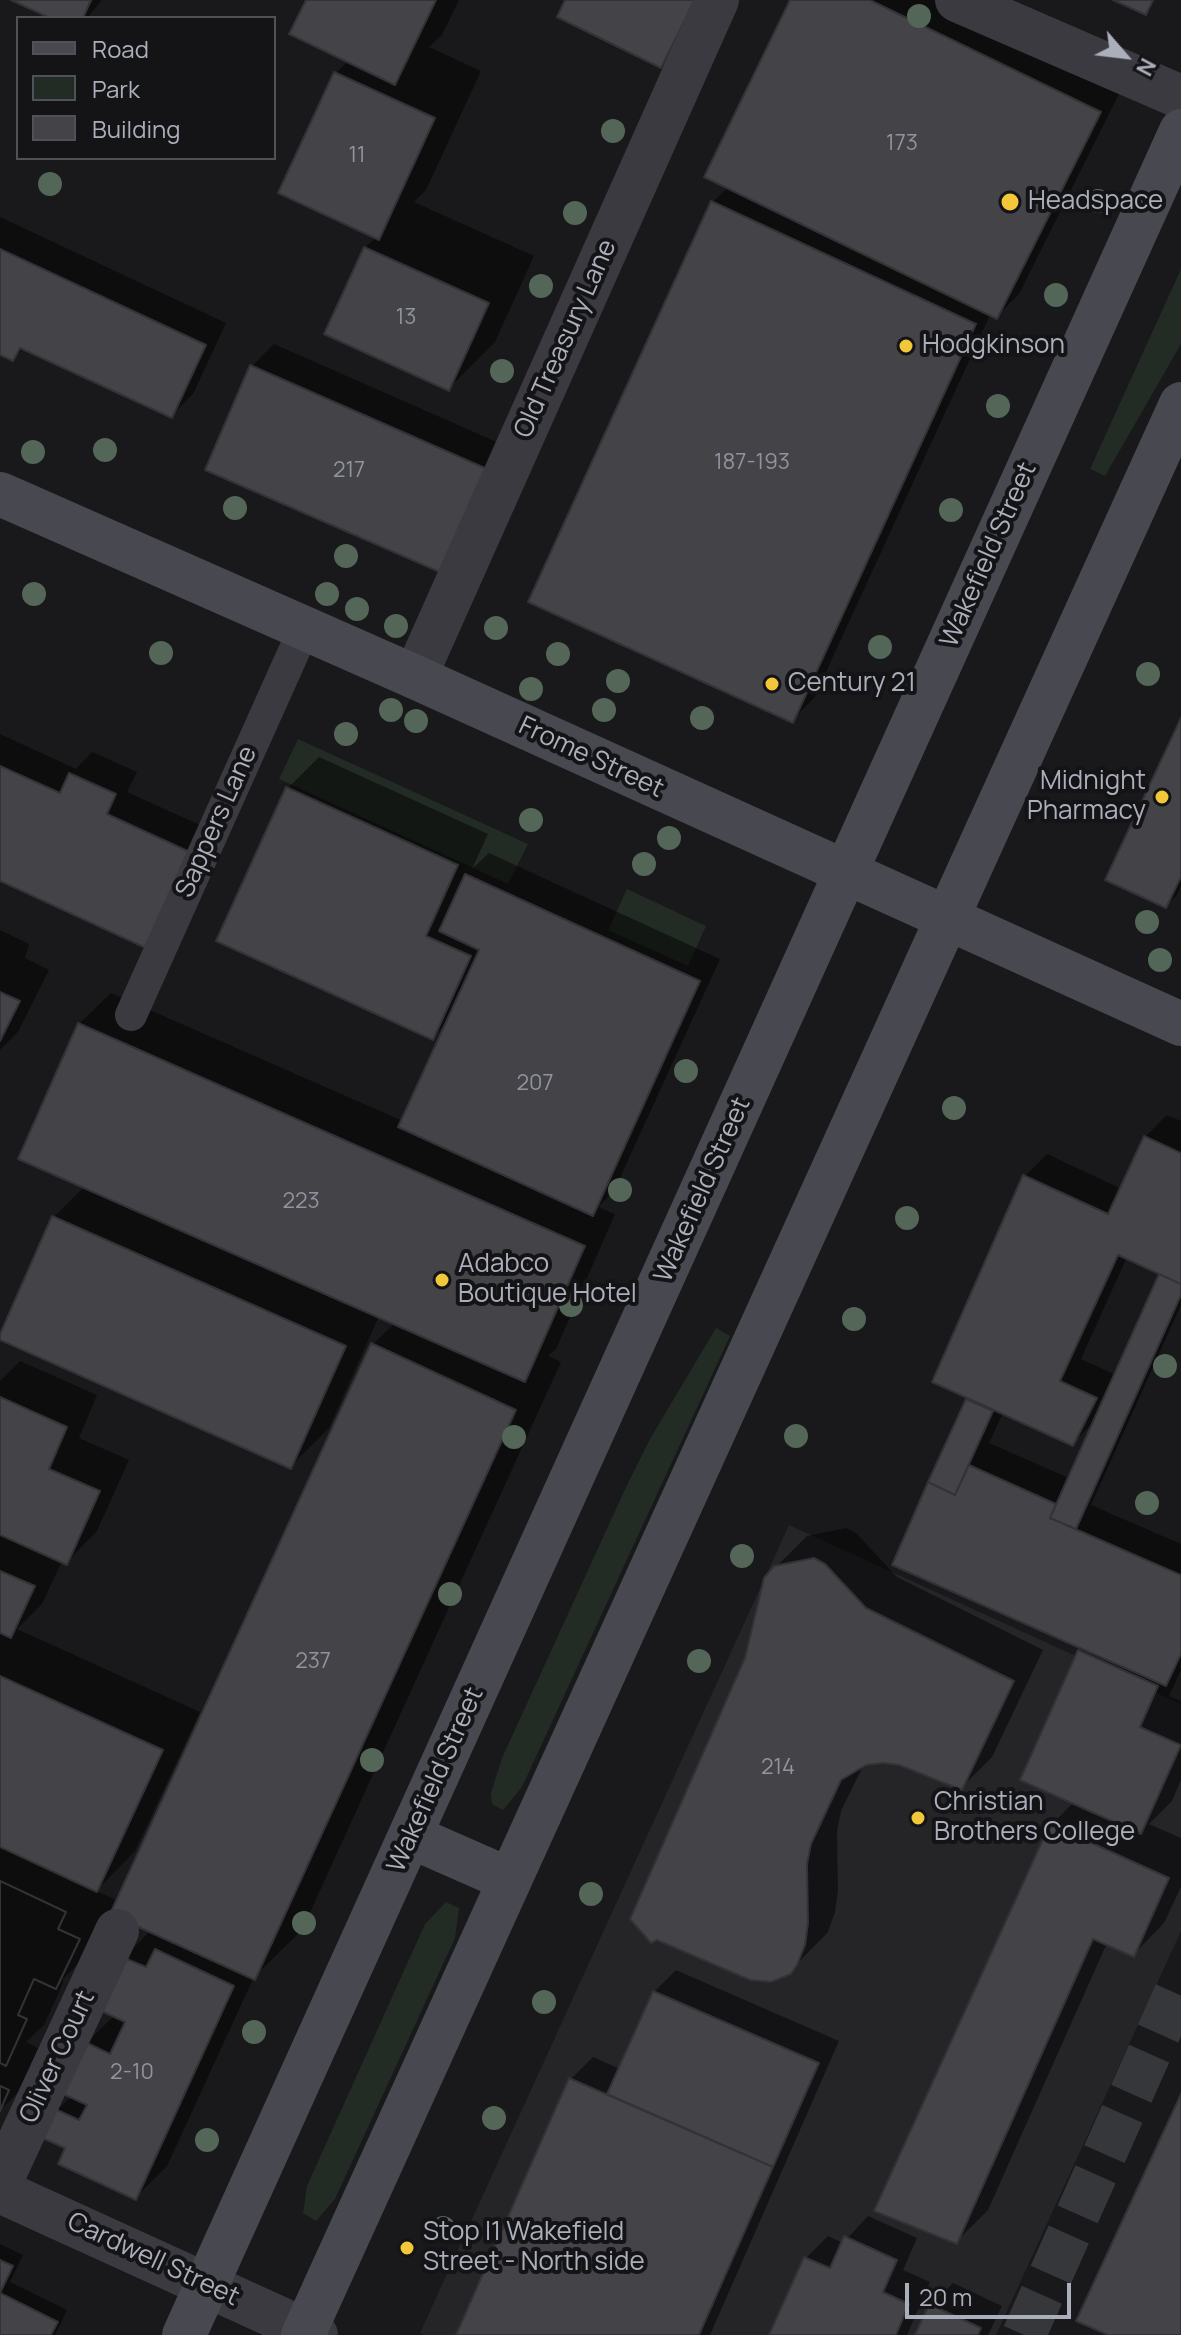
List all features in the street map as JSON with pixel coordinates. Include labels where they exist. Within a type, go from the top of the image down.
[{"type":"main road","name":"Wakefield Street","points":[[184,2335],[1181,131]]},
{"type":"main road","points":[[308,2333],[510,1880],[1181,404]]},
{"type":"main road","name":"Frome Street","points":[[0,494],[415,677],[1181,1024]]},
{"type":"main road","points":[[410,1836],[510,1880]]},
{"type":"street","name":"Old Treasury Lane","points":[[415,677],[717,0]]},
{"type":"street","points":[[957,0],[1181,97]]},
{"type":"street","name":"Oliver Court","points":[[0,2183],[117,1931]]},
{"type":"street","name":"Cardwell Street","points":[[0,2191],[308,2333]]},
{"type":"lane","name":"Sappers Lane","points":[[131,1015],[304,629]]},
{"type":"shaded area","name":"Christian Brothers College","points":[[789,1525],[1181,1704],[1181,1931],[996,2335],[424,2335],[420,2333]]},
{"type":"green space","points":[[1181,269],[1181,344],[1105,476],[1090,469]]},
{"type":"green space","points":[[298,739],[528,844],[508,884],[279,779]]},
{"type":"green space","points":[[627,889],[706,926],[688,966],[608,930]]},
{"type":"green space","points":[[716,1328],[730,1336],[522,1787],[503,1810],[492,1804],[491,1793],[502,1758],[627,1485],[650,1439]]},
{"type":"green space","points":[[446,1902],[459,1908],[455,1938],[335,2199],[316,2221],[303,2213],[307,2186],[425,1924]]},
{"type":"building","points":[[11,0],[91,0],[84,16],[46,16]]},
{"type":"building","points":[[306,0],[436,0],[395,85],[289,34]]},
{"type":"building","points":[[565,0],[695,0],[661,68],[557,17]]},
{"type":"building","points":[[790,0],[870,0],[1101,112],[997,319],[704,177]]},
{"type":"building","points":[[1113,0],[1153,0],[1146,15]]},
{"type":"building","points":[[334,72],[435,118],[379,240],[278,193]]},
{"type":"building","points":[[711,201],[976,324],[793,723],[528,602]]},
{"type":"building","points":[[364,247],[489,303],[449,391],[324,334]]},
{"type":"building","points":[[0,249],[206,345],[172,418],[20,348],[13,361],[0,355]]},
{"type":"building","points":[[250,365],[494,472],[449,576],[205,470]]},
{"type":"building","name":"Midnight Pharmacy","points":[[1181,718],[1181,877],[1166,908],[1105,880]]},
{"type":"building","points":[[0,766],[60,793],[69,773],[116,794],[107,814],[192,853],[148,949],[0,881]]},
{"type":"building","points":[[286,787],[458,865],[426,936],[471,956],[433,1040],[216,941]]},
{"type":"building","points":[[465,874],[700,981],[593,1216],[398,1127],[479,950],[439,931]]},
{"type":"building","points":[[0,992],[20,1001],[0,1041]]},
{"type":"building","points":[[78,1023],[585,1246],[525,1382],[18,1159]]},
{"type":"building","points":[[1144,1136],[1181,1153],[1181,1284],[1118,1255],[1060,1381],[1097,1398],[1073,1446],[932,1382],[1023,1175],[1108,1214]]},
{"type":"building","points":[[52,1216],[346,1346],[291,1469],[0,1340]]},
{"type":"building","points":[[1159,1274],[1181,1284],[1181,1295],[1076,1529],[1050,1518]]},
{"type":"building","points":[[371,1343],[516,1410],[255,1980],[110,1914]]},
{"type":"building","points":[[0,1397],[67,1427],[49,1469],[100,1491],[67,1565],[0,1535]]},
{"type":"building","points":[[966,1399],[993,1411],[955,1495],[928,1482]]},
{"type":"building","points":[[969,1465],[1056,1504],[1050,1518],[1181,1575],[1181,1654],[1166,1686],[892,1565],[928,1482],[955,1495]]},
{"type":"building","points":[[814,1558],[825,1564],[866,1608],[1014,1681],[962,1790],[899,1765],[883,1763],[866,1765],[841,1780],[811,1844],[807,1864],[808,1923],[805,1945],[797,1965],[791,1974],[771,1982],[750,1980],[657,1940],[651,1943],[630,1919],[745,1658],[764,1578],[774,1566]]},
{"type":"building","points":[[0,1571],[35,1586],[11,1638],[0,1633]]},
{"type":"building","points":[[1078,1650],[1158,1686],[1140,1727],[1181,1745],[1141,1834],[1020,1780]]},
{"type":"building","points":[[0,1676],[163,1750],[97,1892],[0,1847]]},
{"type":"building","points":[[1050,1824],[1169,1878],[1134,1957],[1093,1939],[957,2244],[874,2211]]},
{"type":"building","points":[[0,1881],[66,1912],[58,1929],[80,1939],[56,1989],[34,1979],[18,2015],[27,2019],[6,2066],[0,2063]]},
{"type":"building","points":[[0,1881],[66,1912],[58,1929],[80,1939],[56,1989],[34,1979],[18,2015],[27,2019],[6,2066],[0,2063]]},
{"type":"building","points":[[155,1949],[234,1986],[136,2200],[58,2164],[65,2148],[42,2138],[55,2109],[79,2120],[87,2105],[61,2093],[85,2042],[110,2054],[125,2022],[97,2009],[122,1957],[146,1967]]},
{"type":"building","points":[[653,1991],[819,2063],[773,2167],[607,2094]]},
{"type":"building","points":[[569,2078],[773,2167],[699,2335],[456,2335]]},
{"type":"building","points":[[0,2086],[9,2090],[0,2111]]},
{"type":"building","points":[[0,2086],[9,2090],[0,2111]]},
{"type":"building","points":[[1181,2094],[1181,2335],[1108,2335],[1076,2321]]},
{"type":"building","points":[[844,2236],[897,2260],[883,2292],[909,2304],[896,2335],[769,2335],[804,2257],[830,2268]]},
{"type":"building","points":[[0,2260],[13,2266],[0,2293]]},
{"type":"building","points":[[0,2293],[58,2322],[51,2335],[0,2335]]},
{"type":"building","points":[[929,2304],[981,2328],[978,2335],[915,2335]]},
{"type":"tunnel","points":[[1024,2335],[1181,1982]]},
{"type":"place","name":"Headspace","points":[[1010,202]]},
{"type":"place","name":"Hodgkinson","points":[[906,346]]},
{"type":"place","name":"Century 21","points":[[772,684]]},
{"type":"place","name":"Midnight Pharmacy","points":[[1162,797]]},
{"type":"place","name":"Adabco Boutique Hotel","points":[[442,1280]]},
{"type":"place","name":"Christian Brothers College","points":[[918,1818]]},
{"type":"place","name":"Stop I1 Wakefield Street - North side","points":[[407,2248]]}]
